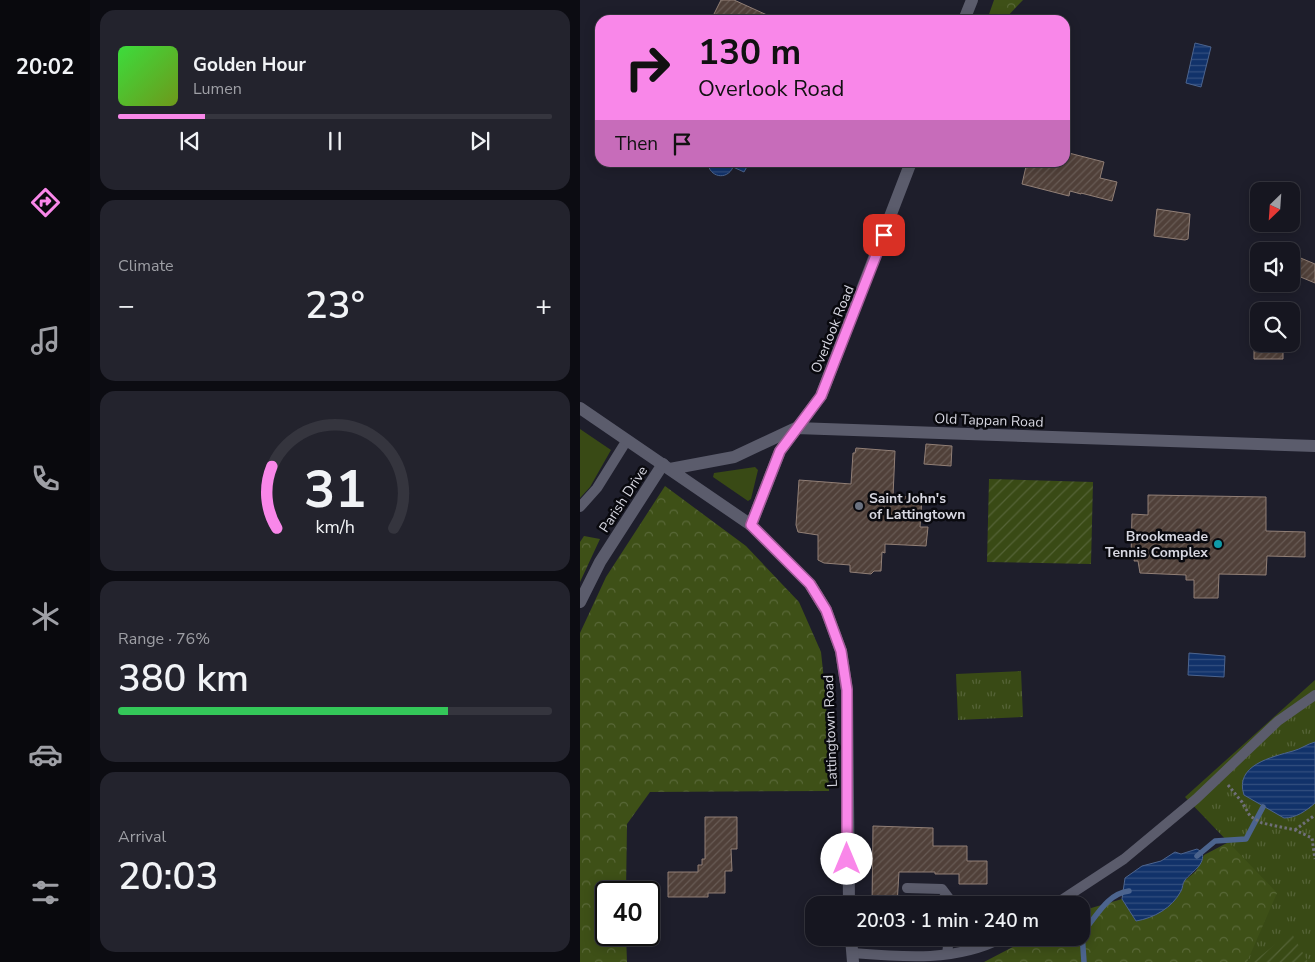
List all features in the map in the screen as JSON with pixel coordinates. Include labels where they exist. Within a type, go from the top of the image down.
[{"type":"street","points":[[966,15],[972,0]]},
{"type":"street","name":"Overlook Road","points":[[751,525],[772,468],[796,428],[821,396],[909,167]]},
{"type":"street","name":"Lattingtown Road","points":[[580,408],[751,525],[810,584],[826,610],[841,651],[847,690],[849,896]]},
{"type":"street","name":"Old Tappan Road","points":[[666,467],[734,457],[796,428],[1315,446]]},
{"type":"street","name":"Parish Drive","points":[[580,602],[600,562],[666,467]]},
{"type":"lane","points":[[580,507],[597,488],[627,440]]},
{"type":"lane","points":[[1068,896],[1124,859],[1196,799],[1278,721],[1315,695]]},
{"type":"lane","points":[[907,888],[942,889],[947,896]]},
{"type":"lane","points":[[946,954],[948,946]]},
{"type":"lane","points":[[852,958],[946,954],[984,946]]},
{"type":"path","points":[[1220,775],[1242,802],[1250,816],[1262,823],[1295,830],[1312,838],[1315,859]]},
{"type":"path","points":[[1295,830],[1315,815]]},
{"type":"green space","points":[[994,0],[1023,0],[1009,15],[989,15]]},
{"type":"green space","points":[[580,429],[611,450],[590,487],[580,498]]},
{"type":"green space","points":[[755,467],[758,470],[751,499],[748,501],[713,477],[714,473]]},
{"type":"green space","points":[[989,479],[1093,482],[1091,564],[987,562]]},
{"type":"green space","points":[[665,486],[746,546],[799,602],[821,652],[826,699],[829,791],[650,792],[627,824],[626,881],[595,881],[595,946],[626,946],[627,962],[580,962],[580,633],[606,577]]},
{"type":"green space","points":[[584,536],[600,539],[580,582],[580,542]]},
{"type":"green space","points":[[1021,671],[1023,717],[958,720],[956,674]]},
{"type":"green space","points":[[1315,680],[1315,962],[1247,962],[1277,893],[1185,797]]},
{"type":"green space","points":[[1312,806],[1253,962],[984,962],[1015,946],[1090,946],[1090,908],[1122,899],[1136,921],[1181,891],[1184,881],[1196,871],[1204,855],[1278,816]]},
{"type":"green space","points":[[1291,932],[1308,962],[1253,962]]},
{"type":"water","points":[[1195,43],[1211,47],[1201,87],[1186,83]]},
{"type":"water","points":[[733,167],[723,176],[711,172],[709,168]]},
{"type":"water","points":[[733,167],[747,167],[744,172]]},
{"type":"water","points":[[1189,653],[1225,656],[1224,677],[1188,675]]},
{"type":"water","points":[[1315,742],[1315,803],[1308,809],[1297,815],[1284,818],[1244,795],[1242,785],[1244,776],[1250,769],[1275,756]]},
{"type":"water","points":[[1197,849],[1202,852],[1202,861],[1184,881],[1181,891],[1173,902],[1156,915],[1136,921],[1122,899],[1125,878],[1142,866],[1161,861],[1175,852],[1181,854]]},
{"type":"building","points":[[721,0],[734,0],[767,15],[714,15]]},
{"type":"building","points":[[1070,153],[1104,162],[1100,178],[1117,182],[1112,201],[1070,191],[1069,196],[1022,184],[1026,167],[1070,167]]},
{"type":"building","points":[[1157,209],[1190,214],[1188,239],[1154,236]]},
{"type":"building","points":[[1300,258],[1315,264],[1315,283],[1300,277]]},
{"type":"building","points":[[1254,352],[1283,352],[1283,359],[1254,359]]},
{"type":"building","points":[[926,444],[952,446],[951,466],[924,464]]},
{"type":"building","name":"Saint John's of Lattingtown","points":[[856,448],[895,451],[893,496],[922,498],[920,527],[928,527],[926,546],[885,544],[885,553],[882,552],[881,571],[874,571],[871,574],[850,572],[850,565],[824,563],[818,560],[818,535],[798,532],[796,525],[799,480],[851,484],[853,453],[855,453]]},
{"type":"building","name":"Brookmeade Tennis Complex","points":[[1148,495],[1266,497],[1266,531],[1305,532],[1305,557],[1267,556],[1266,575],[1219,574],[1218,598],[1194,598],[1194,580],[1186,580],[1186,575],[1140,573],[1138,561],[1134,561],[1135,557],[1131,557],[1132,514],[1148,515]]},
{"type":"building","points":[[705,817],[737,817],[737,849],[731,849],[732,871],[725,871],[725,893],[708,893],[708,897],[668,897],[668,872],[698,872],[698,865],[702,865],[702,859],[705,859]]},
{"type":"building","points":[[873,826],[933,828],[933,846],[967,846],[967,861],[987,861],[987,884],[959,884],[959,874],[899,872],[898,896],[872,896]]},
{"type":"waterway","points":[[1197,856],[1215,841],[1246,839],[1263,807]]},
{"type":"waterway","points":[[1084,962],[1082,933],[1108,902],[1121,893],[1129,891]]},
{"type":"place","name":"Saint John's of Lattingtown","points":[[859,506]]},
{"type":"place","name":"Brookmeade Tennis Complex","points":[[1218,544]]},
{"type":"route","points":[[847,859],[847,690],[841,651],[826,610],[810,584],[751,525],[780,451],[821,396],[884,235]]}]
